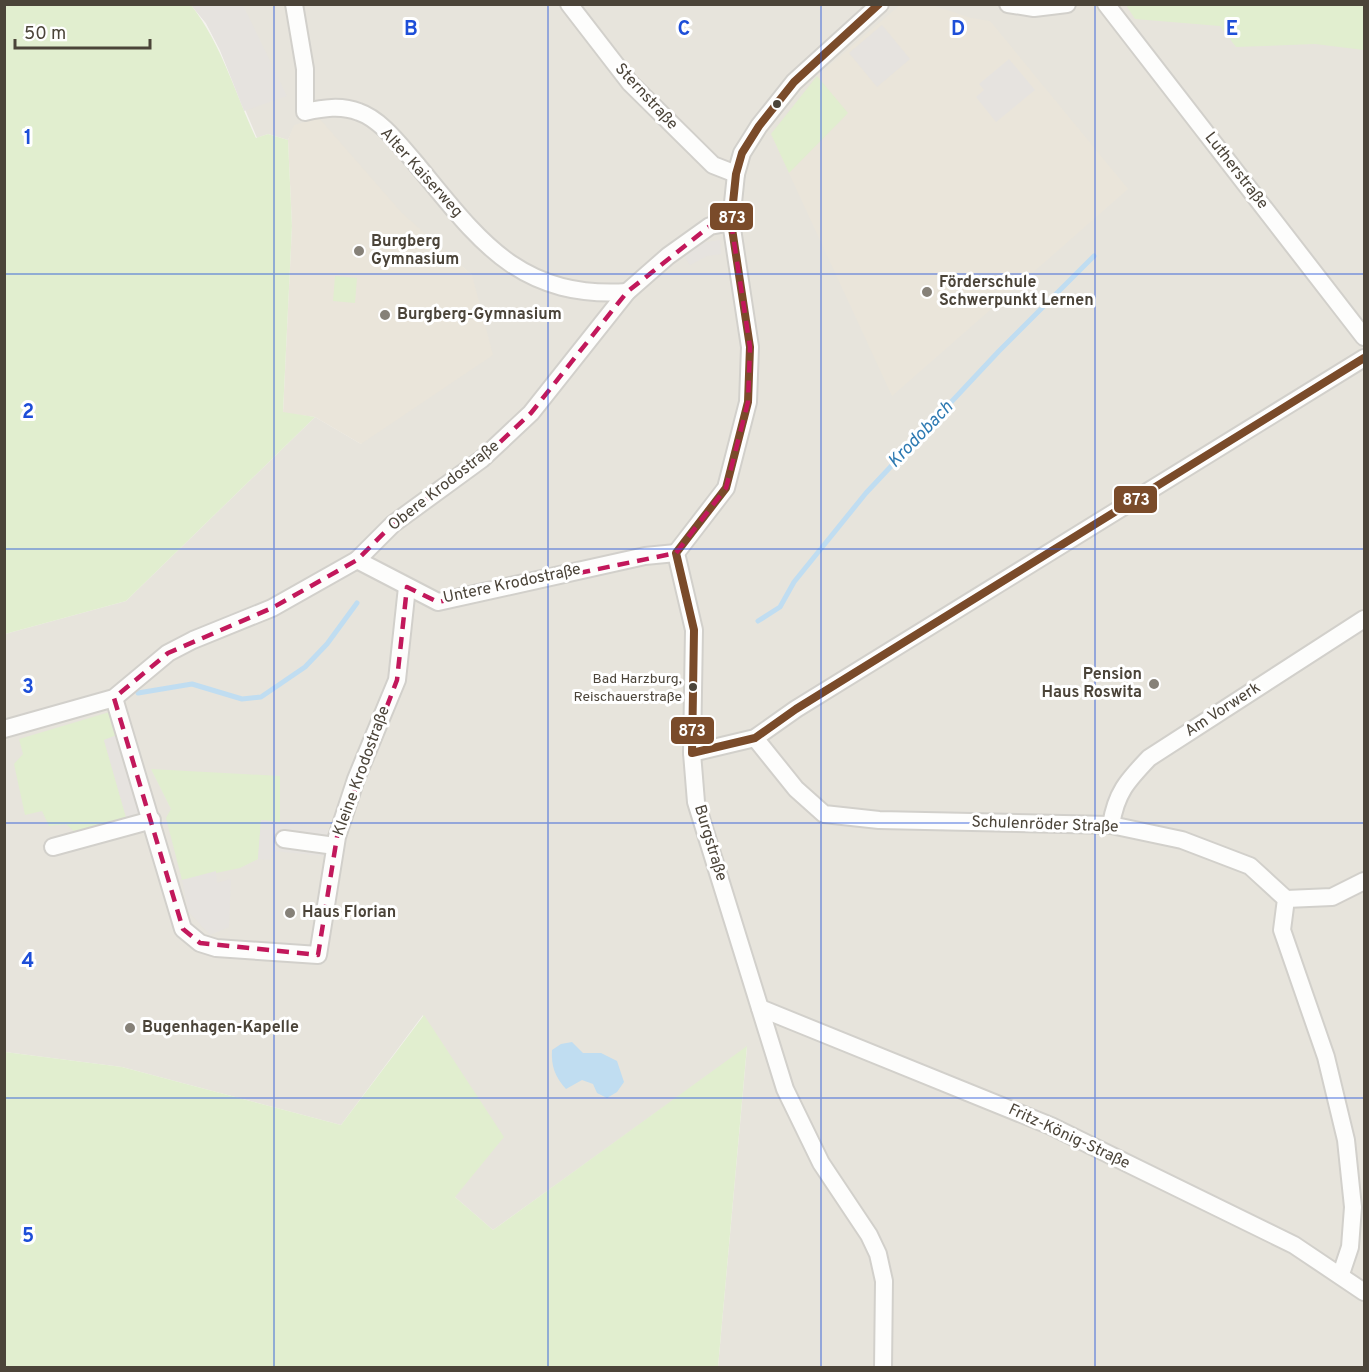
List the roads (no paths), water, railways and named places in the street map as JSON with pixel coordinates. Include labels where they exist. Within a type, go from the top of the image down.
[{"type":"street","name":"Alter Kaiserweg","points":[[294,4],[305,69],[305,112],[343,108],[361,112],[376,123],[399,144],[482,241],[513,267],[538,280],[578,292],[593,294],[627,292]]},
{"type":"street","name":"Sternstraße","points":[[569,4],[630,83],[713,165],[736,174]]},
{"type":"street","points":[[676,553],[726,488],[748,402],[750,347],[731,222],[736,174],[742,153],[794,82],[880,4]]},
{"type":"street","points":[[1008,4],[1034,8],[1067,4]]},
{"type":"street","name":"Lutherstraße","points":[[1106,4],[1365,337]]},
{"type":"street","name":"Obere Krodostraße","points":[[4,729],[114,698],[168,653],[193,640],[272,608],[357,560],[393,524],[482,459],[531,413],[627,292],[668,256],[710,226],[731,222]]},
{"type":"street","points":[[692,753],[755,738],[796,709],[1365,358]]},
{"type":"street","name":"Untere Krodostraße","points":[[357,560],[438,602],[645,556],[676,553]]},
{"type":"street","name":"Burgstraße","points":[[676,553],[694,630],[692,753],[696,802],[785,1089],[821,1163],[869,1234],[878,1254],[885,1281],[883,1368]]},
{"type":"street","name":"Kleine Krodostraße","points":[[152,820],[183,929],[200,944],[216,948],[318,955],[335,846],[356,779],[397,680],[407,587]]},
{"type":"street","name":"Am Vorwerk","points":[[1111,825],[1114,806],[1125,783],[1149,758],[1365,619]]},
{"type":"street","points":[[53,848],[152,820],[114,698]]},
{"type":"street","name":"Schulenröder Straße","points":[[755,738],[796,789],[824,814],[879,820],[1111,825],[1182,840],[1250,866],[1286,899]]},
{"type":"street","points":[[284,839],[335,846]]},
{"type":"street","points":[[1341,1274],[1350,1247],[1353,1208],[1346,1140],[1326,1057],[1282,930],[1286,899],[1332,897],[1365,882]]},
{"type":"street","name":"Fritz-König-Straße","points":[[760,1008],[1051,1126],[1294,1245],[1365,1292]]},
{"type":"water","points":[[572,1042],[583,1053],[601,1053],[617,1061],[624,1082],[617,1092],[607,1098],[597,1093],[593,1084],[582,1080],[566,1089],[554,1071],[552,1050],[561,1044]]},
{"type":"waterway","name":"Krodobach","points":[[758,621],[780,607],[794,582],[866,493],[999,351],[1094,256]]},
{"type":"waterway","name":"Krodobach","points":[[138,693],[192,684],[242,699],[261,697],[305,667],[327,644],[357,603]]},
{"type":"place","name":"Burgberg Gymnasium","points":[[359,251]]},
{"type":"place","name":"Förderschule Schwerpunkt Lernen","points":[[927,292]]},
{"type":"place","name":"Burgberg-Gymnasium","points":[[385,315]]},
{"type":"place","name":"Pension Haus Roswita","points":[[1154,684]]},
{"type":"place","name":"Bad Harzburg, Reischauerstraße","points":[[693,687]]},
{"type":"place","name":"Haus Florian","points":[[290,913]]},
{"type":"place","name":"Bugenhagen-Kapelle","points":[[130,1028]]}]
